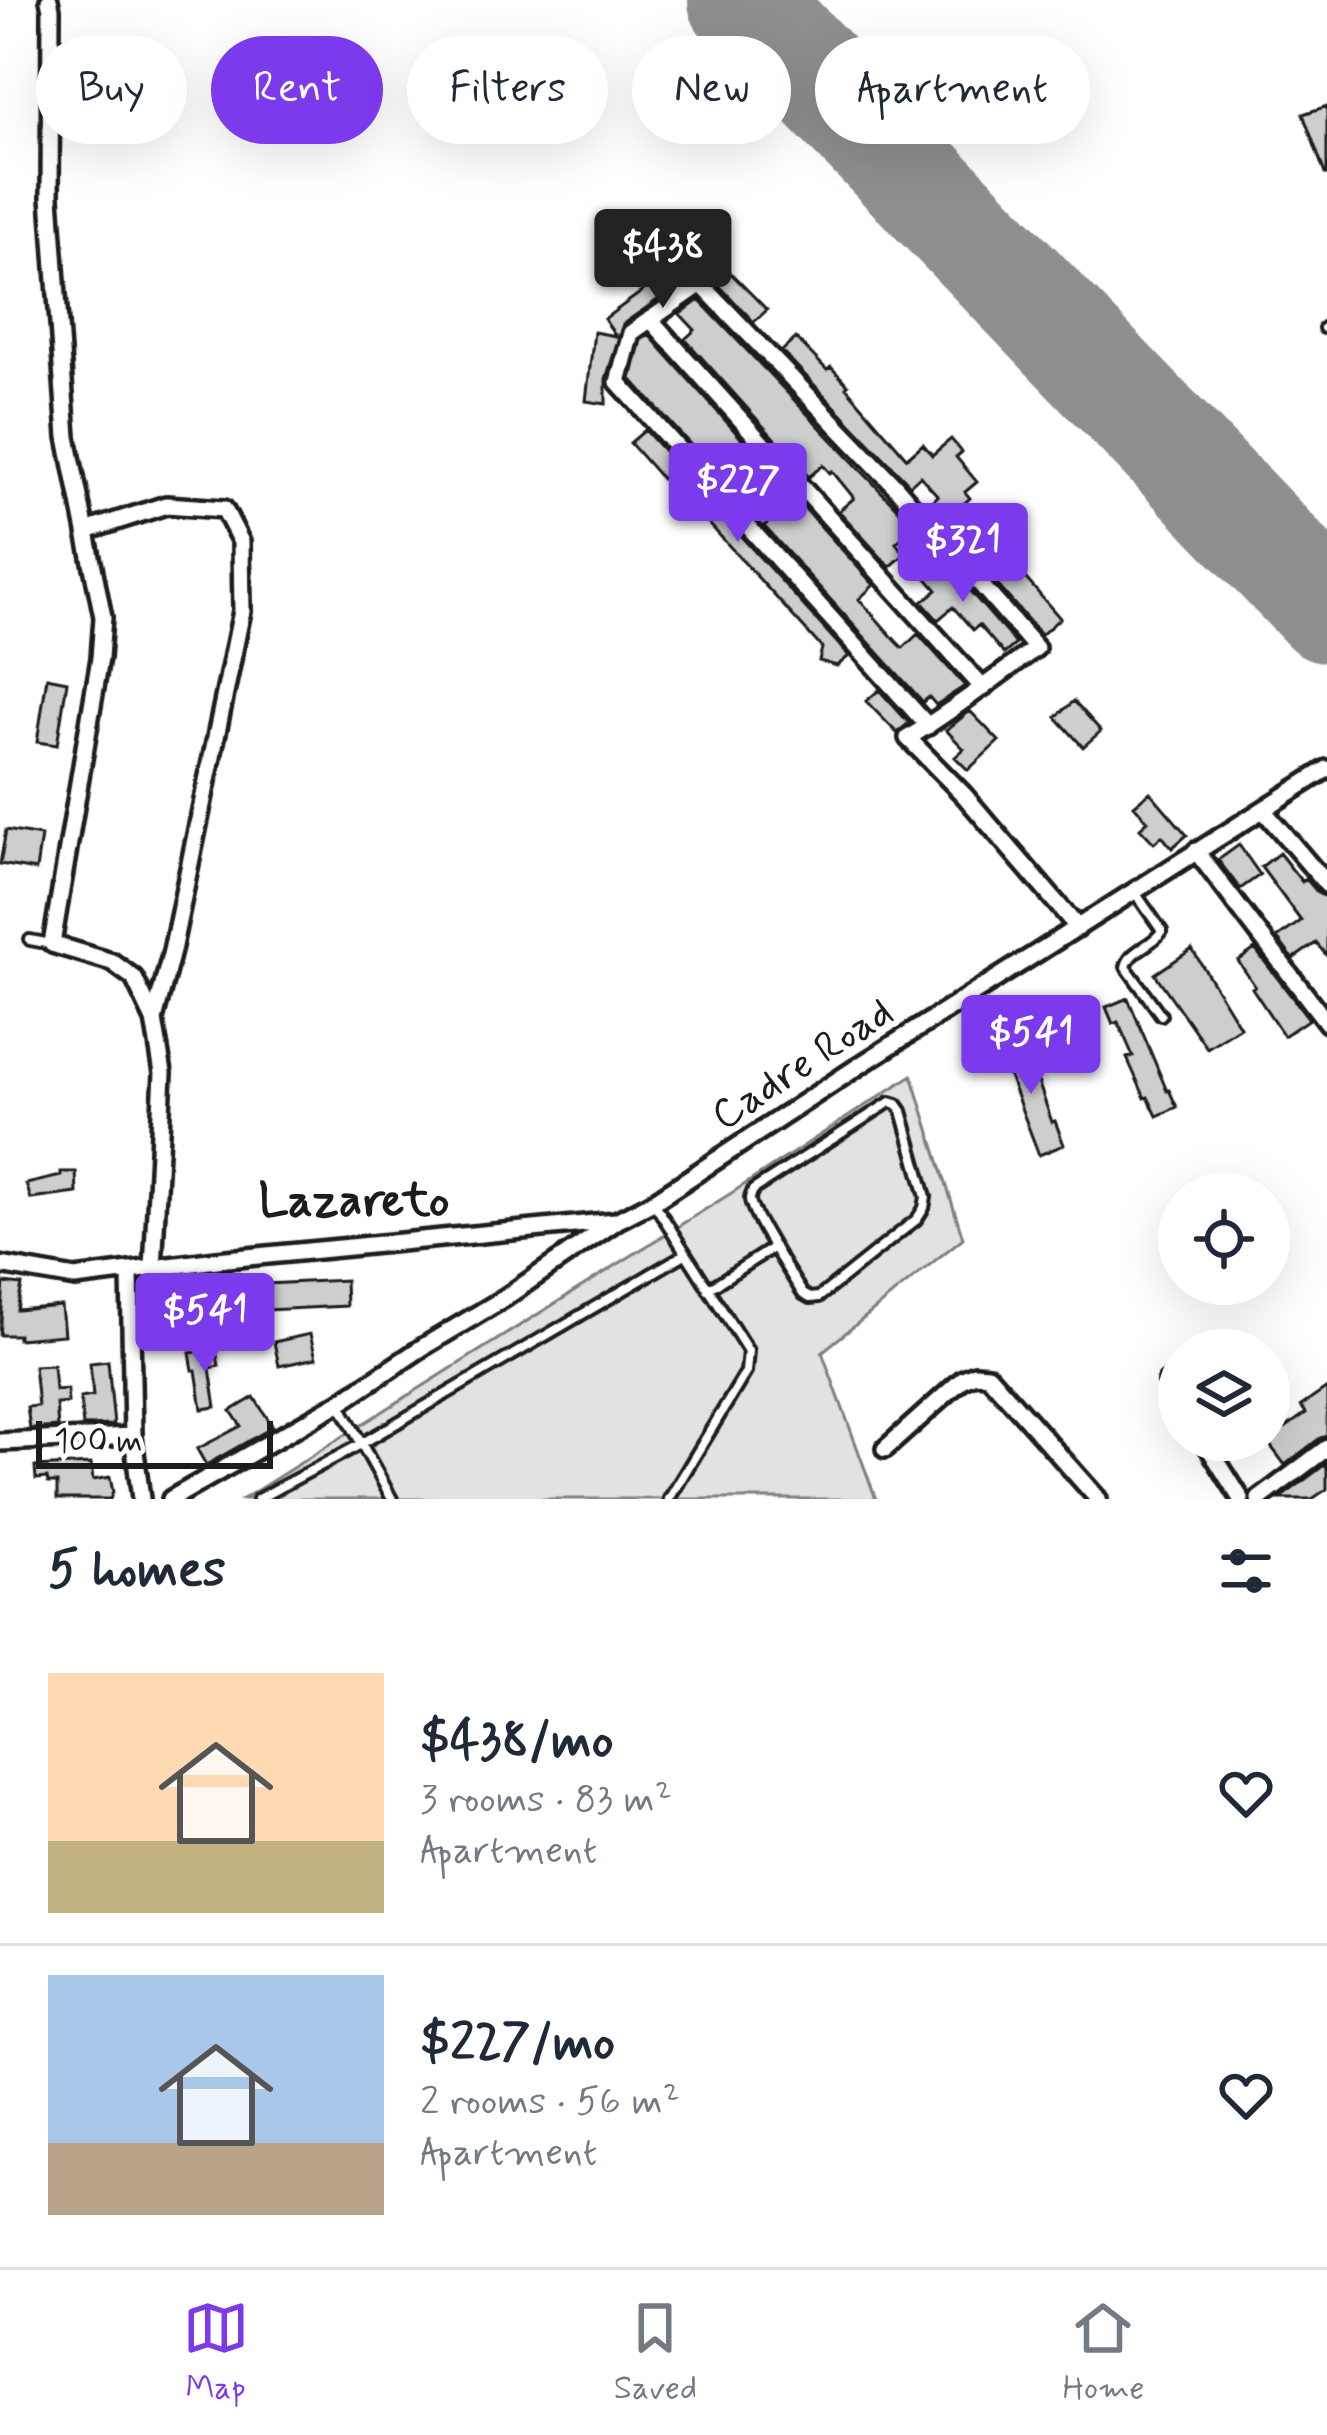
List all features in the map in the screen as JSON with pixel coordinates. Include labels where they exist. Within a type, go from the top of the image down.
[{"type":"street","points":[[49,0],[50,197],[67,437],[103,617],[52,944],[112,962],[134,978],[154,1020],[163,1073],[153,1268]]},
{"type":"street","points":[[928,726],[618,382],[631,333],[701,284],[896,486],[1036,648],[928,726],[908,738],[964,795],[1078,928]]},
{"type":"street","points":[[650,319],[982,688]]},
{"type":"street","points":[[86,531],[166,506],[224,508],[241,542],[242,611],[154,1020]]},
{"type":"street","name":"Cadre Road","points":[[618,1220],[1327,769]]},
{"type":"street","points":[[1264,811],[1327,885]]},
{"type":"street","points":[[1196,851],[1327,1022]]},
{"type":"street","points":[[0,1265],[75,1278],[618,1220]]},
{"type":"street","points":[[171,1499],[339,1403],[618,1220]]},
{"type":"street","points":[[130,1272],[133,1436],[141,1499]]},
{"type":"street","points":[[885,1449],[964,1379],[988,1375],[1098,1499]]},
{"type":"street","points":[[0,1442],[133,1436]]},
{"type":"street","points":[[1259,1499],[1327,1448]]},
{"type":"street","points":[[1217,1461],[1241,1499]]},
{"type":"lane","points":[[1133,890],[1162,931],[1130,957],[1126,967],[1161,1015]]},
{"type":"lane","points":[[30,940],[52,944]]},
{"type":"lane","points":[[890,1102],[897,1104],[926,1197],[917,1219],[819,1297],[803,1294],[774,1247],[750,1204],[753,1190],[890,1102]]},
{"type":"lane","points":[[653,1202],[748,1351],[746,1372],[669,1499]]},
{"type":"lane","points":[[708,1289],[774,1247]]},
{"type":"lane","points":[[257,1499],[362,1444],[685,1254]]},
{"type":"lane","points":[[339,1403],[392,1499]]},
{"type":"shaded area","points":[[773,461],[799,490],[759,525],[733,497]]},
{"type":"shaded area","points":[[912,1075],[963,1238],[822,1352],[876,1499],[243,1499],[733,1192]]},
{"type":"building","points":[[1327,106],[1327,174],[1325,174],[1303,114]]},
{"type":"building","points":[[700,242],[767,310],[754,322],[709,275],[695,274],[623,324],[606,379],[606,404],[586,401],[594,332],[616,336],[604,319],[684,261]]},
{"type":"building","points":[[699,300],[915,527],[896,543],[905,554],[890,567],[839,511],[854,498],[832,471],[823,465],[809,477],[685,339],[695,330],[680,314]]},
{"type":"building","points":[[649,335],[765,465],[734,493],[631,379],[641,340]]},
{"type":"building","points":[[796,338],[848,385],[907,458],[923,444],[932,455],[951,439],[962,452],[956,457],[977,482],[965,492],[970,498],[958,509],[990,546],[995,543],[1060,618],[1041,635],[928,505],[938,496],[920,476],[910,485],[782,351]]},
{"type":"building","points":[[645,430],[849,656],[837,666],[819,661],[822,648],[630,443]]},
{"type":"building","points":[[796,499],[874,585],[859,599],[896,641],[903,648],[918,634],[965,686],[936,705],[929,697],[923,702],[764,526]]},
{"type":"building","points":[[942,559],[1016,644],[1004,654],[979,625],[973,630],[953,607],[938,620],[922,602],[937,590],[924,575]]},
{"type":"building","points":[[47,677],[67,681],[57,745],[37,742]]},
{"type":"building","points":[[879,690],[909,723],[897,733],[866,701]]},
{"type":"building","points":[[1074,701],[1101,731],[1083,747],[1056,717]]},
{"type":"building","points":[[970,711],[999,741],[968,770],[955,757],[964,749],[946,730]]},
{"type":"building","points":[[1150,792],[1187,835],[1172,848],[1162,836],[1154,843],[1140,828],[1148,821],[1134,805]]},
{"type":"building","points":[[6,830],[41,836],[36,870],[0,864]]},
{"type":"building","points":[[1239,845],[1260,875],[1240,889],[1218,860]]},
{"type":"building","points":[[1279,853],[1302,882],[1306,879],[1327,897],[1327,956],[1316,943],[1293,959],[1277,938],[1301,921],[1261,867]]},
{"type":"building","points":[[1192,949],[1240,1027],[1207,1048],[1155,974]]},
{"type":"building","points":[[1255,949],[1309,1019],[1284,1036],[1238,961]]},
{"type":"building","points":[[1128,998],[1177,1107],[1157,1116],[1127,1058],[1133,1056],[1118,1022],[1113,1024],[1106,1007]]},
{"type":"building","points":[[1023,1038],[1064,1145],[1039,1155],[998,1047]]},
{"type":"building","points":[[61,1172],[76,1172],[77,1193],[31,1199],[26,1184],[61,1176]]},
{"type":"building","points":[[345,1280],[346,1306],[267,1310],[266,1284]]},
{"type":"building","points":[[4,1283],[22,1285],[17,1310],[61,1306],[64,1335],[18,1339],[18,1335],[0,1335]]},
{"type":"building","points":[[310,1334],[316,1358],[279,1366],[274,1342]]},
{"type":"building","points":[[216,1349],[219,1366],[210,1368],[216,1407],[202,1409],[190,1353]]},
{"type":"building","points":[[108,1361],[114,1425],[83,1426],[80,1398],[93,1396],[90,1363]]},
{"type":"building","points":[[53,1365],[55,1390],[67,1389],[68,1403],[56,1404],[58,1427],[30,1429],[27,1407],[38,1406],[34,1366]]},
{"type":"building","points":[[1327,1388],[1327,1436],[1285,1465],[1282,1461],[1290,1461],[1290,1424],[1306,1413],[1301,1406]]},
{"type":"building","points":[[254,1397],[273,1427],[206,1465],[197,1449],[241,1426],[231,1411]]},
{"type":"building","points":[[1327,1463],[1327,1489],[1312,1499],[1279,1499]]},
{"type":"building","points":[[91,1464],[93,1480],[110,1477],[110,1499],[57,1499],[57,1483],[36,1479],[35,1467]]},
{"type":"runway","points":[[742,0],[1327,608]]},
{"type":"district","name":"Lazareto","points":[[354,1198]]}]
